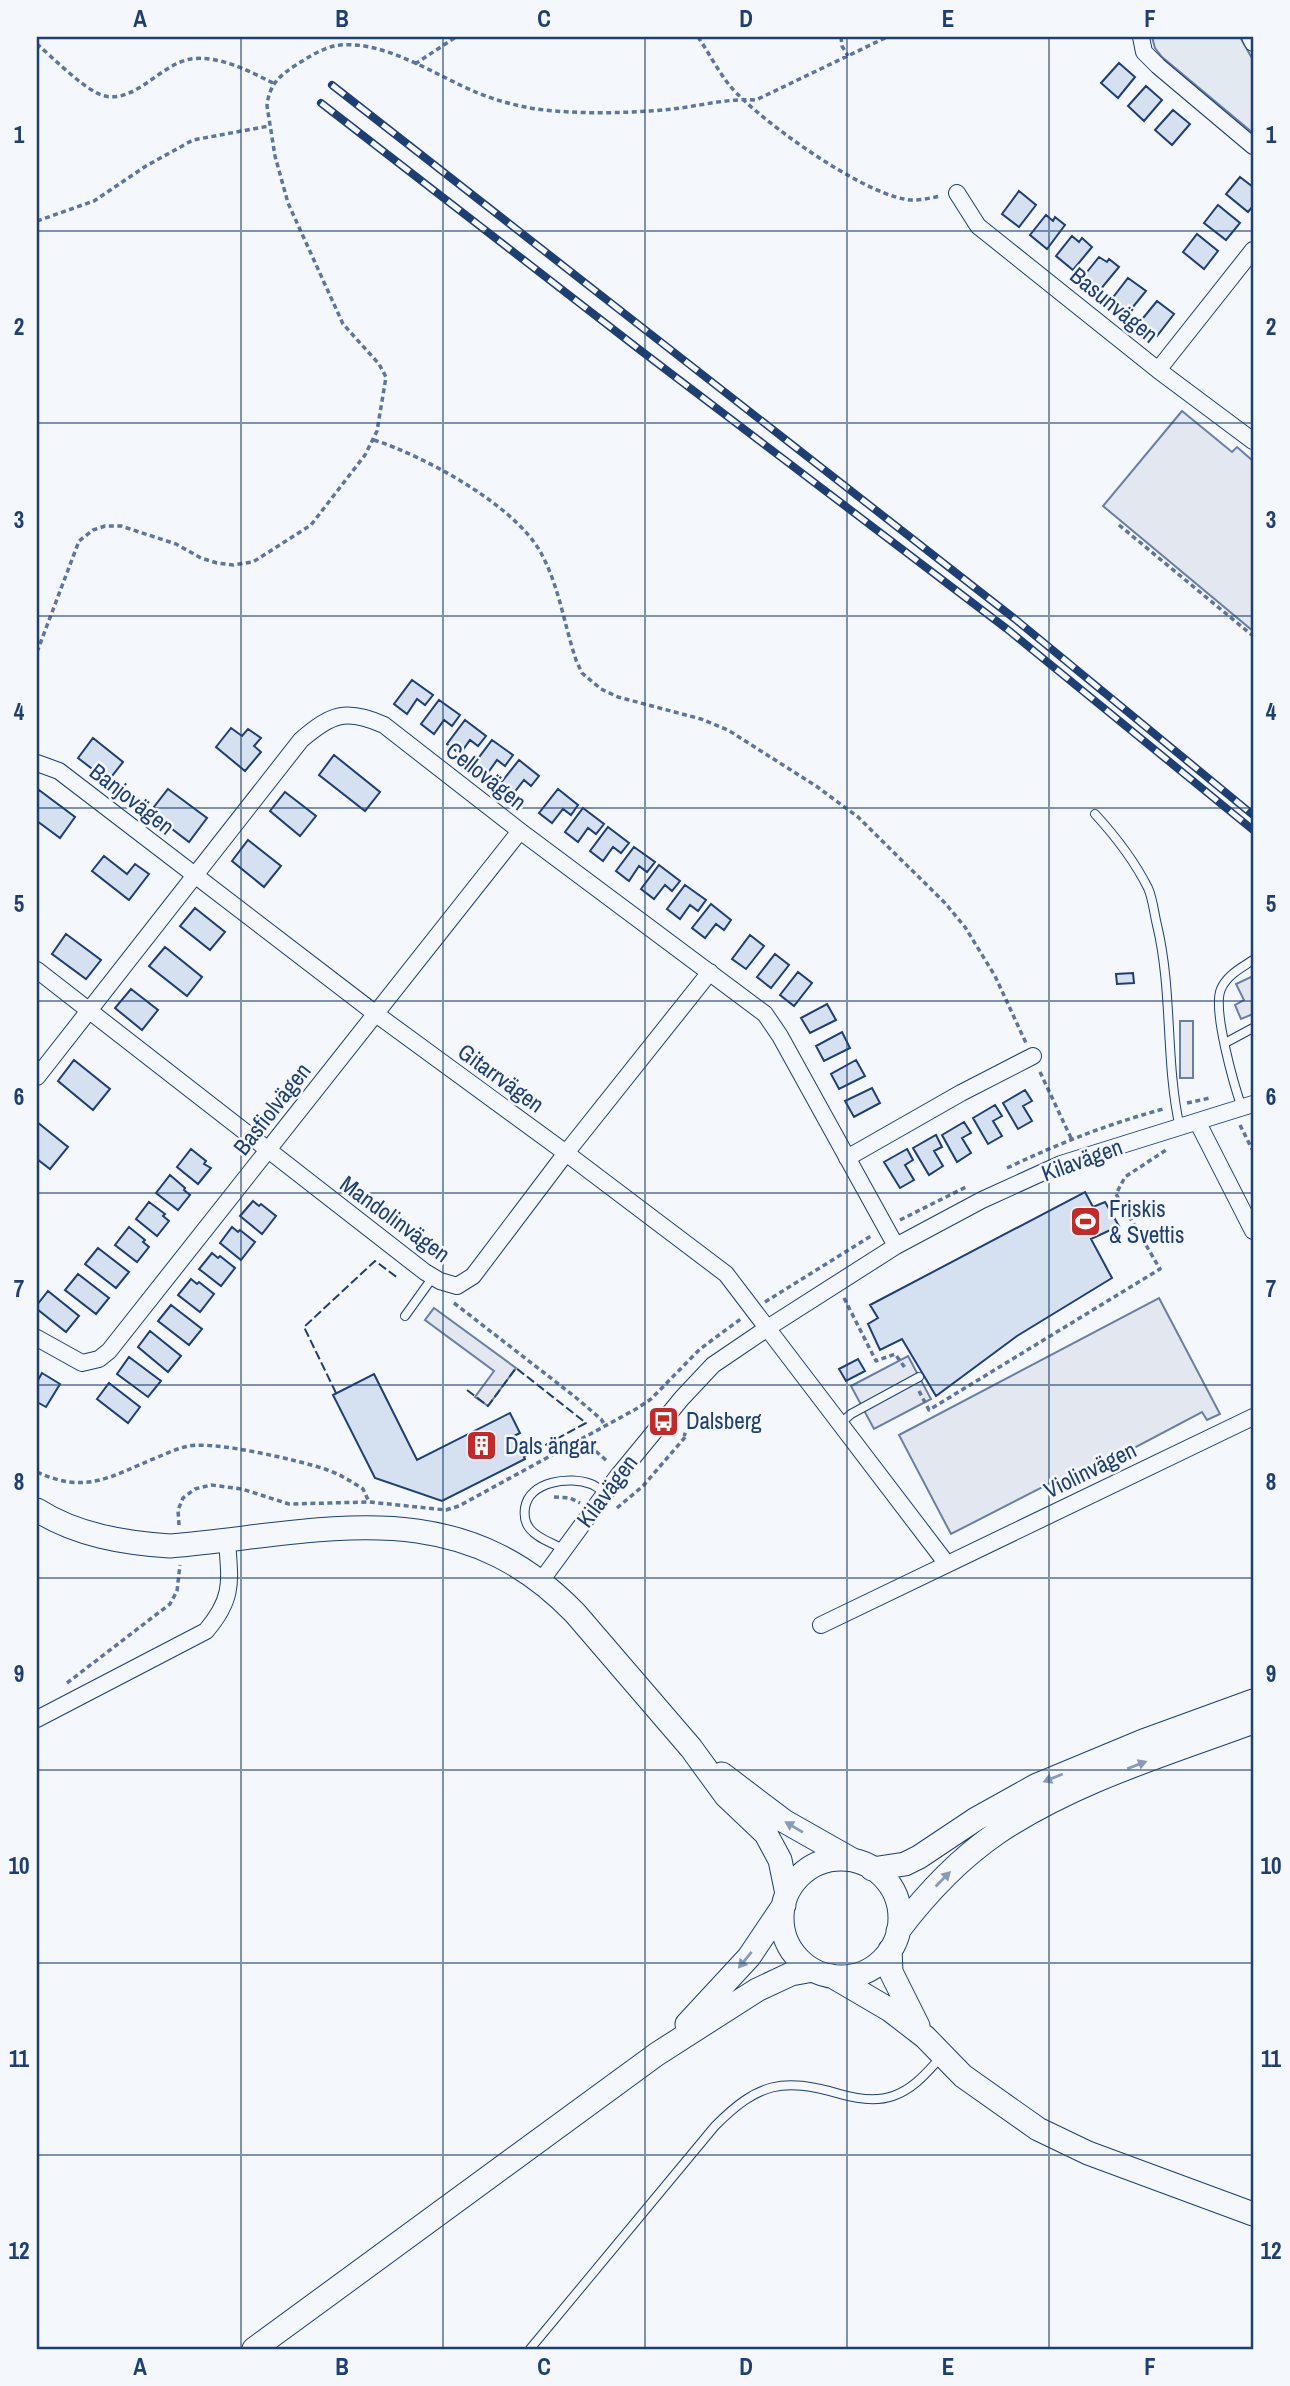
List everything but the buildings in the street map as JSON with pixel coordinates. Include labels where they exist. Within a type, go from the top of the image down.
[{"type":"main road","points":[[37,1510],[79,1530],[140,1544],[170,1546],[356,1526],[405,1528],[448,1536],[483,1548],[520,1566],[541,1581],[575,1613],[691,1748],[726,1796],[766,1834],[780,1860],[785,1899],[782,1921],[786,1938],[794,1953],[823,1973],[890,2010],[988,2095],[1038,2129],[1122,2167],[1253,2214]]},
{"type":"main road","points":[[657,2054],[749,1957],[798,1877],[814,1866],[834,1860],[863,1865],[905,1864],[976,1819],[1037,1785],[1143,1741],[1253,1701]]},
{"type":"main road","points":[[254,2349],[657,2054],[757,1990],[791,1974],[823,1973],[849,1976],[865,1972],[879,1963],[929,1892],[997,1833],[1028,1815],[1120,1772],[1253,1722]]},
{"type":"main road","points":[[691,1748],[765,1808],[809,1837],[886,1880],[900,1913],[891,1972],[925,2038]]},
{"type":"street","points":[[1141,37],[1144,52],[1158,66],[1253,146]]},
{"type":"street","points":[[1250,37],[1253,43]]},
{"type":"street","name":"Basunvägen","points":[[957,193],[978,226],[1158,370],[1253,441]]},
{"type":"street","points":[[1158,370],[1253,250]]},
{"type":"street","name":"Cellovägen","points":[[37,1077],[301,740],[322,722],[344,715],[365,716],[384,725],[520,831],[765,1014],[780,1035],[896,1247]]},
{"type":"street","name":"Banjovägen","points":[[37,763],[59,771],[196,877]]},
{"type":"street","name":"Basfiolvägen","points":[[37,1338],[82,1363],[99,1359],[109,1351],[520,831]]},
{"type":"street","name":"Gitarrvägen","points":[[196,877],[726,1274],[769,1327]]},
{"type":"street","points":[[37,970],[89,1011]]},
{"type":"street","name":"Mandolinvägen","points":[[89,1011],[433,1277],[457,1286],[473,1276],[710,971]]},
{"type":"street","points":[[847,1158],[961,1093],[1033,1056]]},
{"type":"street","name":"Kilavägen","points":[[541,1581],[655,1429],[713,1365],[769,1327],[837,1282],[982,1200],[1061,1164],[1198,1123],[1244,1106]]},
{"type":"street","points":[[1198,1123],[1253,1231]]},
{"type":"street","points":[[769,1327],[947,1564]]},
{"type":"street","name":"Violinvägen","points":[[821,1625],[1253,1416]]},
{"type":"street","points":[[37,1719],[206,1632],[228,1597],[230,1580],[227,1541]]},
{"type":"lane","points":[[1095,814],[1123,845],[1149,890],[1163,949],[1175,1105],[1180,1128]]},
{"type":"lane","points":[[1244,1106],[1225,1043],[1218,1000],[1228,977],[1253,960]]},
{"type":"lane","points":[[1225,1043],[1253,1028]]},
{"type":"lane","points":[[405,1316],[433,1277]]},
{"type":"lane","points":[[841,1423],[851,1414],[916,1378]]},
{"type":"lane","points":[[563,1549],[536,1535],[528,1527],[525,1516],[530,1495],[554,1482],[592,1484],[605,1493]]},
{"type":"lane","points":[[530,2349],[715,2126],[743,2101],[767,2088],[794,2084],[848,2096],[881,2099],[908,2089],[942,2056]]},
{"type":"path","points":[[415,64],[456,37]]},
{"type":"path","points":[[698,37],[729,84],[744,99],[776,127],[848,174],[876,189],[906,200],[957,193]]},
{"type":"path","points":[[841,37],[842,46],[848,56]]},
{"type":"path","points":[[37,652],[79,541],[93,530],[104,526],[121,526],[176,544],[201,558],[217,563],[233,565],[253,562],[311,525],[374,440],[381,418],[386,377],[379,364],[343,324],[281,182],[267,106],[268,93],[273,83],[285,72],[333,46],[370,48],[415,64],[477,93],[528,108],[558,112],[629,112],[744,99],[756,100],[887,37]]},
{"type":"path","points":[[37,44],[96,93],[114,98],[141,88],[165,68],[191,59],[216,60],[273,83]]},
{"type":"path","points":[[37,221],[94,201],[146,166],[193,140],[269,126]]},
{"type":"path","points":[[374,440],[426,462],[457,480],[507,512],[527,533],[540,550],[550,572],[576,660],[582,673],[591,682],[618,696],[688,715],[728,730],[816,786],[858,817],[945,903],[965,927],[995,975],[1071,1138]]},
{"type":"path","points":[[1119,525],[1253,636]]},
{"type":"path","points":[[1006,1168],[1111,1123],[1175,1105],[1244,1106],[1239,1123],[1253,1151]]},
{"type":"path","points":[[929,1410],[1160,1269],[1116,1194],[1125,1177],[1175,1147]]},
{"type":"path","points":[[178,1525],[178,1510],[183,1499],[195,1489],[211,1485],[242,1489],[289,1504],[369,1502],[446,1510],[459,1506],[583,1440],[652,1399],[700,1349],[755,1309],[885,1228],[969,1185]]},
{"type":"path","points":[[837,1282],[876,1362],[895,1354],[916,1378],[933,1417]]},
{"type":"path","points":[[583,1440],[607,1461]]},
{"type":"path","points":[[37,1472],[53,1480],[76,1485],[102,1480],[189,1446],[229,1448],[325,1469],[363,1489],[369,1502]]},
{"type":"path","points":[[60,1708],[56,1700],[62,1686],[170,1604],[180,1583],[180,1560]]},
{"type":"shaded area","points":[[1152,37],[1240,37],[1253,60],[1253,133],[1162,57],[1155,48]]},
{"type":"shaded area","points":[[1182,411],[1232,452],[1237,447],[1253,461],[1253,631],[1103,506]]},
{"type":"shaded area","points":[[1253,976],[1253,1014],[1241,1019],[1235,1005],[1244,1000],[1236,984]]},
{"type":"shaded area","points":[[1180,1021],[1193,1021],[1193,1078],[1180,1078]]},
{"type":"shaded area","points":[[1159,1298],[1220,1414],[1207,1420],[1202,1412],[1062,1486],[1058,1479],[951,1534],[899,1435]]},
{"type":"shaded area","points":[[434,1308],[516,1368],[488,1406],[475,1397],[494,1371],[425,1320]]},
{"type":"shaded area","points":[[908,1356],[931,1399],[874,1429],[851,1386]]},
{"type":"railway","points":[[332,85],[1015,619],[1253,815]]},
{"type":"railway","points":[[321,103],[1007,629],[1253,830]]},
{"type":"fence","points":[[336,1393],[304,1327],[375,1261],[398,1278]]},
{"type":"fence","points":[[467,1390],[488,1406],[516,1368],[586,1423],[523,1457]]},
{"type":"place","name":"Friskis & Svettis","points":[[1086,1222]]},
{"type":"place","name":"Dalsberg","points":[[663,1421]]},
{"type":"place","name":"Dals ängar","points":[[482,1446]]}]
